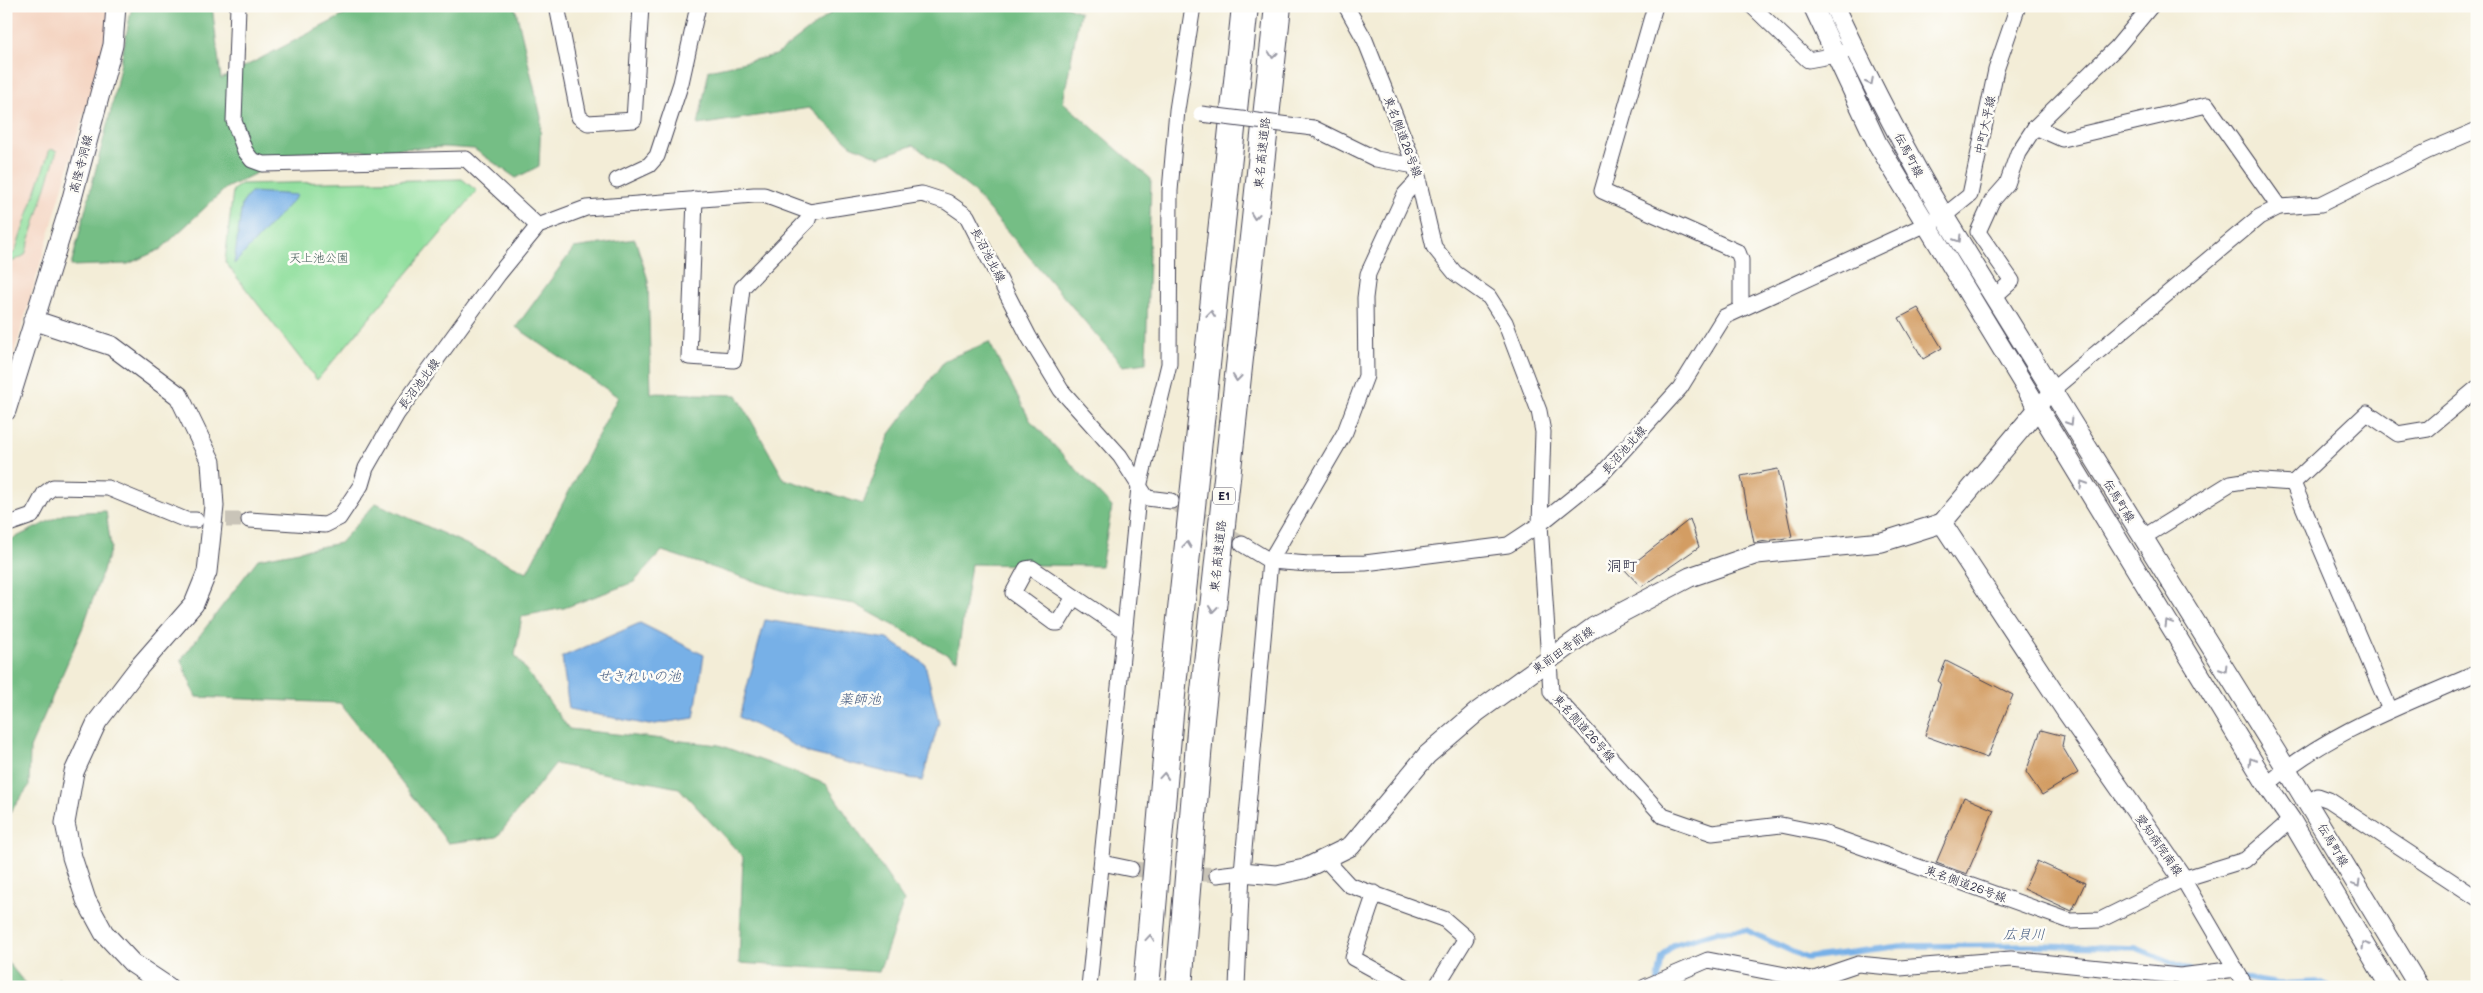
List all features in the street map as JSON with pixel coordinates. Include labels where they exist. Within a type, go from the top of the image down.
[{"type":"highway","points":[[1146,987],[1170,714],[1245,6]]},
{"type":"highway","name":"東名高速道路","points":[[1179,987],[1201,719],[1278,6]]},
{"type":"street","name":"高隆寺洞線","points":[[6,411],[71,202],[113,45],[116,6]]},
{"type":"street","points":[[238,6],[234,121],[245,151],[252,160],[263,164],[466,159],[538,226]]},
{"type":"street","points":[[557,6],[579,117],[588,122],[634,120],[641,6]]},
{"type":"street","points":[[617,180],[649,165],[657,156],[681,83],[698,6]]},
{"type":"street","points":[[1089,987],[1139,487],[1169,364],[1170,191],[1177,110],[1193,6]]},
{"type":"street","name":"東名側道26号線","points":[[1346,6],[1365,40],[1417,172],[1434,247],[1455,274],[1489,297],[1505,322],[1539,411],[1543,432],[1540,524],[1551,692],[1663,816],[1712,833],[1780,825],[1826,834],[2070,921],[2100,920],[2183,879],[2245,860],[2291,820]]},
{"type":"street","points":[[1656,6],[1602,191],[1738,252],[1741,260],[1741,309]]},
{"type":"street","points":[[1752,6],[1808,60],[1836,55],[1854,47]]},
{"type":"street","name":"伝馬町線","points":[[1813,6],[1878,143],[1980,310],[2037,410],[2267,785],[2291,820],[2390,987]]},
{"type":"street","name":"伝馬町線","points":[[1834,6],[1919,175],[2286,768],[2419,987]]},
{"type":"street","name":"中町大平線","points":[[1926,224],[1944,216],[1970,195],[1996,70],[2018,6]]},
{"type":"street","points":[[1994,297],[2012,281],[1978,232],[1992,201],[2007,184],[2018,153],[2035,127],[2117,47],[2151,6]]},
{"type":"street","points":[[2035,127],[2062,139],[2207,105],[2278,207]]},
{"type":"street","points":[[1177,110],[1313,128],[1376,159],[1417,172],[1368,274],[1365,298],[1366,376],[1345,432],[1270,561],[1242,872],[1237,987]]},
{"type":"street","points":[[1942,523],[2051,391],[2259,217],[2278,207],[2321,204],[2428,151],[2477,130]]},
{"type":"street","name":"長沼池北線","points":[[249,520],[325,526],[339,518],[361,485],[366,468],[397,414],[498,275],[538,226],[586,208],[764,195],[810,212],[922,194],[946,202],[967,216],[1029,337],[1061,390],[1120,456],[1139,487]]},
{"type":"street","points":[[695,199],[689,357],[734,360],[742,288],[808,220],[810,212]]},
{"type":"street","name":"長沼池北線","points":[[1270,561],[1365,563],[1508,545],[1540,524],[1601,475],[1680,388],[1724,317],[1926,224]]},
{"type":"street","points":[[33,320],[112,346],[179,396],[211,462],[214,506],[208,572],[194,604],[139,667],[97,722],[74,772],[64,823],[72,857],[86,900],[104,932],[132,963],[168,987]]},
{"type":"street","points":[[2142,538],[2231,483],[2250,480],[2293,483],[2367,413],[2398,434],[2428,429],[2477,388]]},
{"type":"street","points":[[2293,483],[2390,710]]},
{"type":"street","points":[[6,526],[32,516],[44,494],[53,487],[108,488],[186,520],[196,520]]},
{"type":"street","points":[[1139,487],[1148,498],[1170,501]]},
{"type":"street","name":"東前田寺前線","points":[[1242,872],[1276,875],[1304,869],[1351,846],[1428,755],[1477,712],[1594,627],[1690,577],[1756,554],[1882,542],[1942,523]]},
{"type":"street","name":"愛知病院南線","points":[[1942,523],[2064,708],[2183,879],[2246,987]]},
{"type":"street","points":[[1242,544],[1270,561]]},
{"type":"street","points":[[1074,597],[1124,631]]},
{"type":"street","points":[[2267,785],[2301,757],[2390,710],[2477,673]]},
{"type":"street","points":[[2307,803],[2318,796],[2328,800],[2477,898]]},
{"type":"street","points":[[1325,859],[1349,885],[1376,893],[1444,919],[1466,938],[1436,987]]},
{"type":"street","points":[[1102,863],[1131,869]]},
{"type":"street","points":[[1217,875],[1242,872]]},
{"type":"street","points":[[1376,893],[1353,958],[1406,987]]},
{"type":"street","points":[[1645,987],[1708,960],[1811,980],[1858,964],[1900,968],[2011,959],[2180,976],[2236,970]]},
{"type":"shaded area","points":[[6,6],[110,6],[112,18],[6,382]]},
{"type":"green space","points":[[132,6],[212,6],[221,79],[348,13],[397,6],[515,6],[541,117],[539,166],[516,178],[474,149],[444,147],[297,153],[226,188],[161,249],[128,264],[71,266],[112,106]]},
{"type":"green space","points":[[840,6],[1065,6],[1080,12],[1063,102],[1151,179],[1146,363],[1123,366],[972,190],[914,145],[879,157],[851,145],[809,108],[698,125],[709,70],[776,55]]},
{"type":"green space","points":[[50,149],[57,151],[25,255],[6,265],[6,258],[15,252]]},
{"type":"green space","name":"天上池公園","points":[[462,179],[477,191],[317,380],[225,262],[233,190],[241,184]]},
{"type":"green space","points":[[635,239],[648,280],[651,393],[737,395],[784,479],[863,504],[890,434],[945,360],[989,342],[1030,420],[1112,507],[1101,566],[971,564],[957,660],[855,604],[797,595],[662,551],[634,582],[564,608],[522,616],[515,655],[569,729],[719,745],[826,784],[904,901],[879,972],[739,963],[743,857],[679,788],[555,764],[497,837],[448,843],[340,703],[196,697],[181,660],[258,559],[340,543],[376,503],[527,572],[618,397],[516,327],[574,248]]},
{"type":"green space","points":[[106,511],[111,548],[83,627],[30,748],[29,786],[6,818],[6,542],[66,513]]},
{"type":"green space","points":[[6,960],[28,987],[6,987]]},
{"type":"green space","points":[[58,978],[81,987],[57,987]]},
{"type":"water","points":[[251,192],[298,195],[234,264],[242,204]]},
{"type":"water","name":"薬師池","points":[[765,620],[888,639],[925,664],[939,722],[922,781],[809,753],[739,717]]},
{"type":"water","name":"せきれいの池","points":[[640,623],[704,655],[694,718],[649,725],[569,709],[562,657]]},
{"type":"building","points":[[1918,308],[1942,348],[1923,359],[1899,318]]},
{"type":"building","points":[[1778,469],[1792,537],[1754,543],[1741,476]]},
{"type":"building","points":[[1690,519],[1699,547],[1641,587],[1625,570]]},
{"type":"building","points":[[1946,661],[2013,695],[1987,758],[1925,736],[1941,683],[1938,681]]},
{"type":"building","points":[[2041,730],[2064,736],[2062,746],[2078,773],[2042,795],[2026,772]]},
{"type":"building","points":[[1964,797],[1994,810],[1967,874],[1936,863]]},
{"type":"building","points":[[2037,861],[2085,883],[2072,911],[2024,889]]},
{"type":"waterway","name":"広貝川","points":[[1658,981],[1662,958],[1673,945],[1720,931],[1746,930],[1806,958],[1900,946],[2038,945],[2136,948],[2190,970]]},
{"type":"waterway","name":"広貝川","points":[[2244,978],[2279,984],[2317,982],[2328,987]]},
{"type":"tunnel","points":[[1171,501],[1242,544]]},
{"type":"tunnel","points":[[203,520],[249,520]]},
{"type":"tunnel","points":[[1131,869],[1217,875]]},
{"type":"district","name":"洞町","points":[[1622,566]]}]
